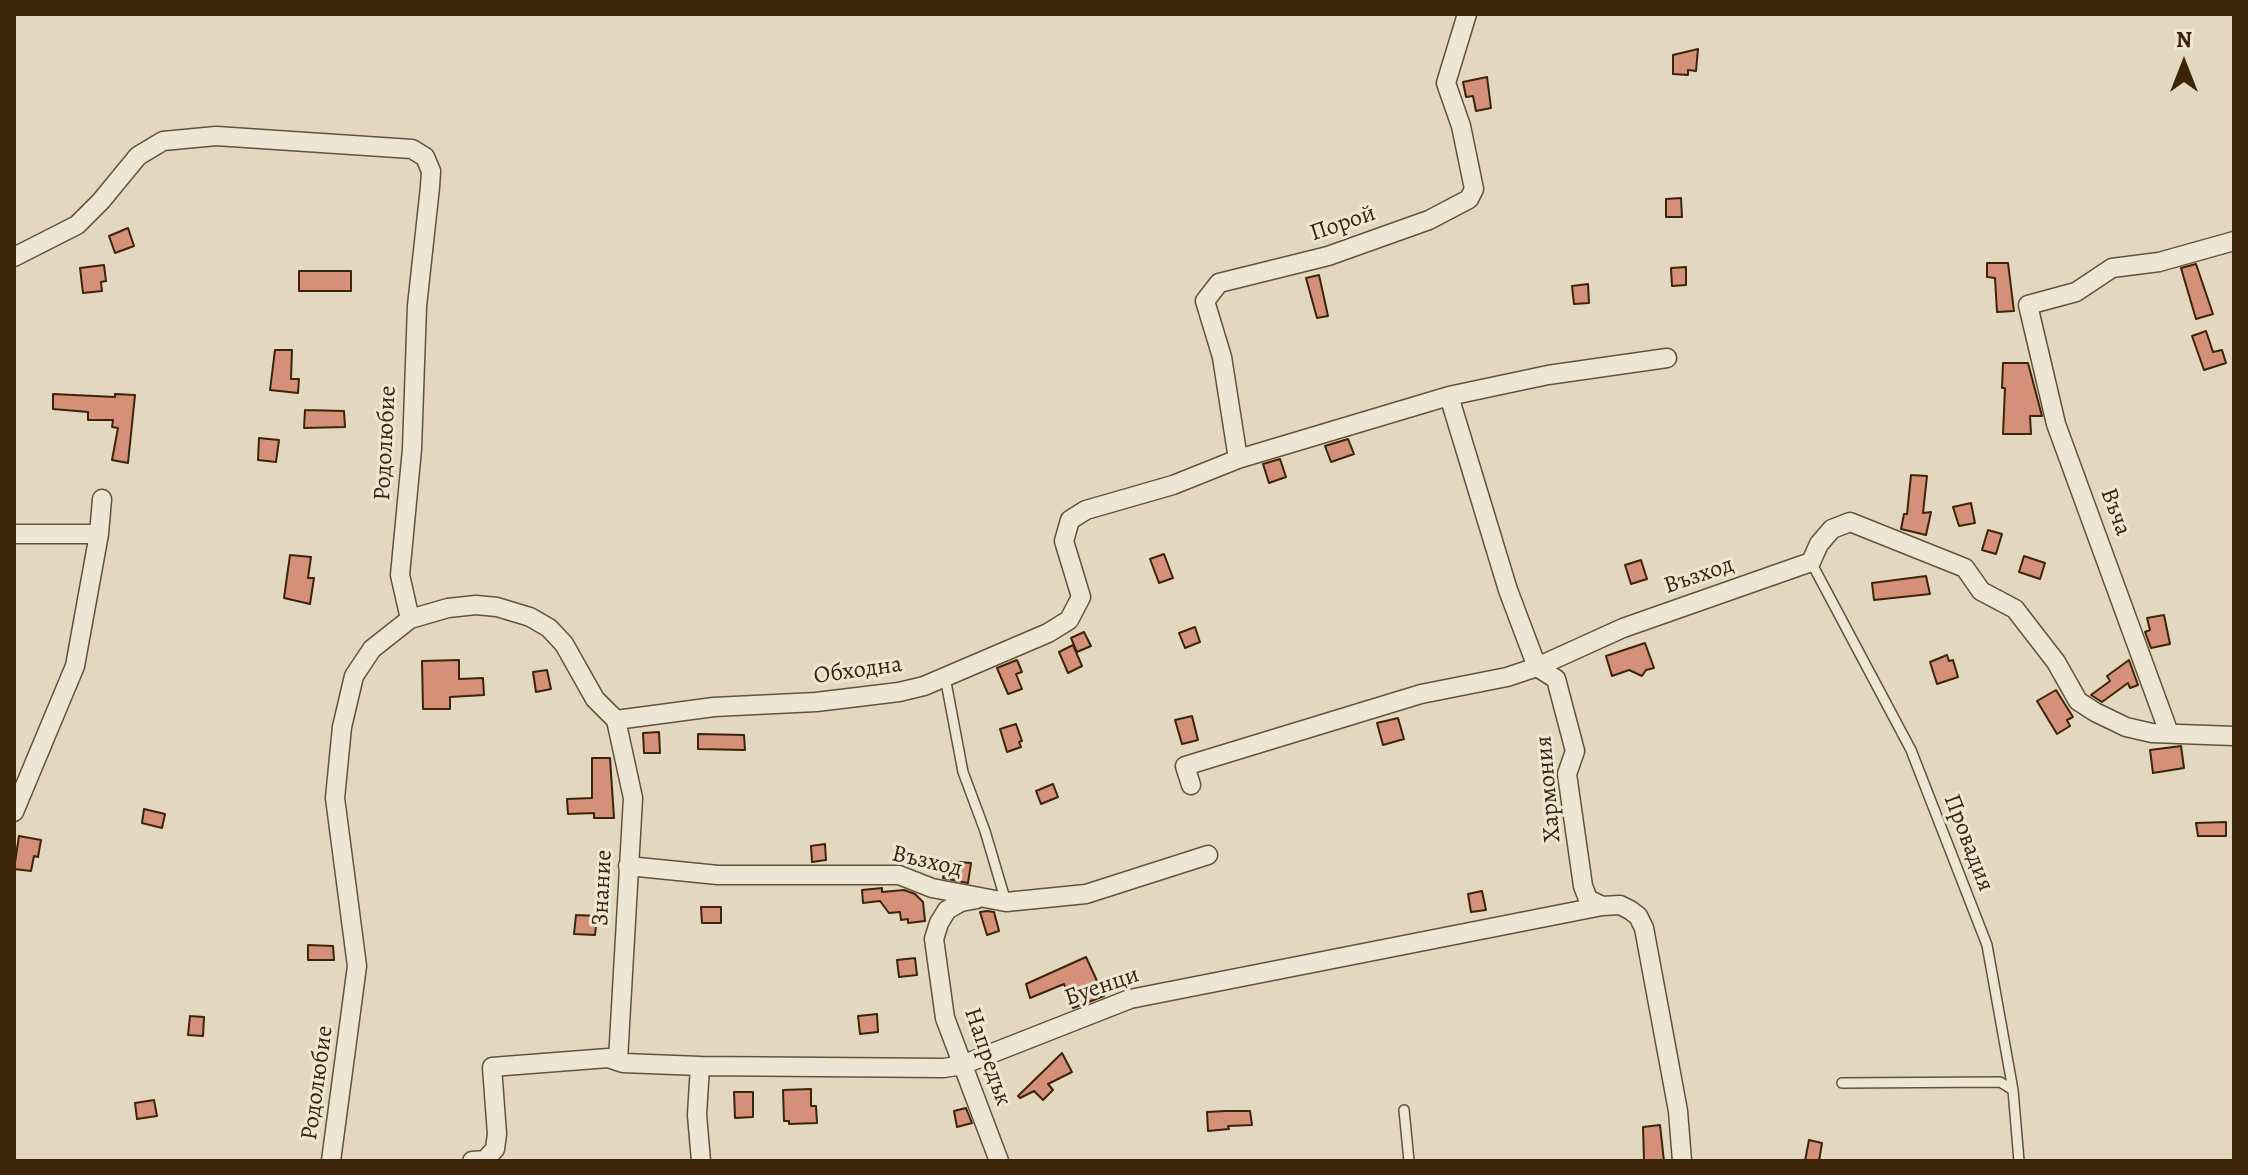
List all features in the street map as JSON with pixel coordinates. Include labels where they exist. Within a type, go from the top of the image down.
[{"type":"street","name":"Порой","points":[[1238,459],[1222,357],[1205,301],[1219,283],[1328,256],[1429,220],[1469,199],[1474,189],[1461,126],[1446,83],[1467,14]]},
{"type":"street","name":"Родолюбие","points":[[14,257],[77,225],[138,156],[163,141],[231,137],[412,149],[425,157],[431,171],[417,306],[412,449],[400,575],[410,619],[372,649],[354,676],[342,727],[335,798],[357,966],[331,1161]]},
{"type":"street","name":"Въча","points":[[2169,733],[2056,424],[2028,305],[2076,292],[2112,268],[2159,262],[2234,241]]},
{"type":"street","points":[[1238,459],[1449,396],[1548,375],[1667,358]]},
{"type":"street","name":"Хармония","points":[[1449,396],[1508,590],[1537,667],[1556,679],[1575,751],[1567,774],[1583,886],[1588,899],[1602,906]]},
{"type":"street","name":"Обходна","points":[[616,720],[714,707],[816,702],[899,692],[945,677],[1048,633],[1069,620],[1081,597],[1064,541],[1070,520],[1086,510],[1173,485],[1238,459]]},
{"type":"street","points":[[14,812],[75,666],[99,534],[102,499]]},
{"type":"street","points":[[1811,562],[1819,544],[1832,529],[1850,522],[1965,568],[1981,591],[2015,609],[2056,662],[2078,701],[2126,727],[2152,733],[2234,736]]},
{"type":"street","points":[[14,534],[99,534]]},
{"type":"street","name":"Възход","points":[[1191,785],[1185,766],[1421,694],[1507,677],[1537,667],[1623,628],[1811,562]]},
{"type":"street","points":[[410,619],[448,608],[476,605],[497,607],[530,617],[549,628],[564,644],[595,699],[616,720]]},
{"type":"street","name":"Знание","points":[[616,720],[633,798],[618,1060]]},
{"type":"street","name":"Възход","points":[[628,866],[718,875],[899,875],[932,888],[1006,902],[1086,894],[1208,855]]},
{"type":"street","name":"Напредък","points":[[980,898],[961,902],[947,910],[934,939],[945,1018],[999,1161]]},
{"type":"street","points":[[1602,906],[1620,905],[1630,910],[1638,916],[1644,928],[1678,1111],[1682,1161]]},
{"type":"street","name":"Буенци","points":[[472,1161],[485,1160],[495,1149],[497,1134],[492,1067],[608,1058],[623,1063],[700,1066],[944,1068],[962,1065],[1130,999],[1602,906]]},
{"type":"street","points":[[700,1066],[697,1115],[701,1161]]},
{"type":"lane","name":"Провадия","points":[[1811,562],[1911,750],[1987,945],[2013,1090],[2019,1161]]},
{"type":"lane","points":[[945,677],[963,772],[1006,902]]},
{"type":"lane","points":[[1842,1083],[2000,1082],[2013,1090]]},
{"type":"lane","points":[[1404,1110],[1409,1161]]},
{"type":"building","points":[[1698,49],[1696,71],[1688,70],[1688,75],[1673,74],[1673,55]]},
{"type":"building","points":[[1487,77],[1491,108],[1476,111],[1473,96],[1466,97],[1463,82]]},
{"type":"building","points":[[1681,198],[1682,217],[1666,217],[1666,199]]},
{"type":"building","points":[[128,228],[134,246],[115,253],[109,236]]},
{"type":"building","points":[[1987,263],[2008,263],[2014,311],[1997,312],[1995,278],[1987,277]]},
{"type":"building","points":[[2196,264],[2213,314],[2196,319],[2181,268]]},
{"type":"building","points":[[104,265],[106,281],[101,282],[102,291],[83,293],[80,268]]},
{"type":"building","points":[[1686,267],[1686,285],[1672,286],[1671,268]]},
{"type":"building","points":[[299,271],[351,271],[351,291],[299,291]]},
{"type":"building","points":[[1319,275],[1328,316],[1317,318],[1306,278]]},
{"type":"building","points":[[1588,284],[1589,303],[1574,304],[1572,286]]},
{"type":"building","points":[[2206,331],[2213,352],[2222,350],[2226,363],[2204,370],[2192,336]]},
{"type":"building","points":[[275,350],[292,350],[291,379],[299,379],[298,393],[270,390]]},
{"type":"building","points":[[2003,363],[2028,363],[2042,416],[2030,416],[2031,434],[2003,434]]},
{"type":"building","points":[[53,394],[135,395],[128,463],[112,460],[118,428],[112,427],[113,420],[88,420],[88,412],[53,409]]},
{"type":"building","points":[[305,410],[344,411],[345,427],[304,428]]},
{"type":"building","points":[[259,438],[279,440],[276,462],[258,460]]},
{"type":"building","points":[[1348,439],[1354,454],[1331,462],[1325,446]]},
{"type":"building","points":[[1280,459],[1286,477],[1269,483],[1263,464]]},
{"type":"building","points":[[1911,475],[1927,476],[1923,513],[1931,512],[1926,535],[1901,529],[1904,514],[1907,514]]},
{"type":"building","points":[[1971,503],[1975,523],[1959,526],[1953,507]]},
{"type":"building","points":[[1988,530],[2002,534],[1996,554],[1982,550]]},
{"type":"building","points":[[1164,554],[1173,578],[1159,583],[1150,559]]},
{"type":"building","points":[[290,555],[311,557],[308,578],[314,578],[310,604],[284,598]]},
{"type":"building","points":[[2024,556],[2045,563],[2040,579],[2019,572]]},
{"type":"building","points":[[1641,560],[1647,579],[1631,584],[1625,565]]},
{"type":"building","points":[[1926,576],[1930,594],[1874,600],[1872,583]]},
{"type":"building","points":[[2164,615],[2170,644],[2151,648],[2145,632],[2150,630],[2147,618]]},
{"type":"building","points":[[1195,627],[1200,642],[1185,648],[1179,633]]},
{"type":"building","points":[[1084,632],[1091,646],[1077,652],[1071,638]]},
{"type":"building","points":[[1645,643],[1654,668],[1646,670],[1642,676],[1629,670],[1612,676],[1606,656]]},
{"type":"building","points":[[1073,645],[1082,666],[1068,673],[1059,652]]},
{"type":"building","points":[[1947,655],[1949,661],[1953,660],[1958,677],[1937,684],[1930,662]]},
{"type":"building","points":[[459,660],[459,679],[483,678],[484,695],[450,697],[450,709],[423,709],[422,661]]},
{"type":"building","points":[[1017,660],[1022,672],[1016,674],[1022,689],[1008,694],[997,668]]},
{"type":"building","points":[[2129,660],[2138,685],[2130,688],[2128,683],[2102,702],[2091,695],[2110,681],[2107,676]]},
{"type":"building","points":[[547,670],[551,689],[536,692],[533,672]]},
{"type":"building","points":[[2056,690],[2073,717],[2067,720],[2070,726],[2057,734],[2037,701]]},
{"type":"building","points":[[1192,716],[1198,740],[1182,744],[1175,720]]},
{"type":"building","points":[[1398,718],[1404,739],[1383,745],[1377,723]]},
{"type":"building","points":[[1016,724],[1021,747],[1007,752],[1000,729]]},
{"type":"building","points":[[659,732],[660,753],[644,753],[643,733]]},
{"type":"building","points":[[698,734],[744,735],[745,750],[698,749]]},
{"type":"building","points":[[2181,746],[2184,768],[2153,773],[2150,750]]},
{"type":"building","points":[[592,758],[610,758],[614,818],[594,818],[594,813],[568,814],[567,799],[592,798]]},
{"type":"building","points":[[1053,784],[1058,797],[1041,804],[1036,791]]},
{"type":"building","points":[[144,809],[165,814],[162,828],[142,823]]},
{"type":"building","points":[[2226,822],[2226,836],[2198,836],[2196,823]]},
{"type":"building","points":[[19,836],[41,840],[31,871],[14,869]]},
{"type":"building","points":[[825,844],[826,860],[812,862],[811,846]]},
{"type":"building","points":[[946,861],[971,863],[968,883],[943,878]]},
{"type":"building","points":[[882,888],[882,892],[904,890],[915,894],[923,902],[925,921],[908,923],[908,919],[901,920],[900,912],[889,913],[880,901],[863,903],[862,890]]},
{"type":"building","points":[[1482,891],[1486,910],[1471,912],[1468,894]]},
{"type":"building","points":[[701,907],[721,907],[721,923],[702,923]]},
{"type":"building","points":[[980,912],[994,912],[999,931],[987,935]]},
{"type":"building","points":[[576,915],[597,916],[595,935],[574,934]]},
{"type":"building","points":[[308,945],[333,946],[334,960],[308,960]]},
{"type":"building","points":[[1086,957],[1104,996],[1073,1008],[1064,984],[1030,998],[1026,984]]},
{"type":"building","points":[[915,958],[917,975],[899,977],[897,960]]},
{"type":"building","points":[[877,1014],[878,1032],[860,1034],[858,1016]]},
{"type":"building","points":[[190,1016],[204,1017],[203,1036],[188,1035]]},
{"type":"building","points":[[1062,1053],[1072,1072],[1048,1084],[1053,1090],[1043,1100],[1034,1091],[1020,1098],[1018,1096]]},
{"type":"building","points":[[811,1089],[811,1106],[816,1106],[817,1123],[789,1124],[789,1121],[784,1121],[783,1090]]},
{"type":"building","points":[[734,1092],[753,1092],[753,1117],[735,1118]]},
{"type":"building","points":[[154,1100],[157,1116],[137,1119],[135,1103]]},
{"type":"building","points":[[966,1108],[972,1123],[957,1127],[954,1111]]},
{"type":"building","points":[[1250,1111],[1252,1125],[1208,1131],[1207,1112]]},
{"type":"building","points":[[1660,1125],[1664,1161],[1644,1161],[1643,1127]]},
{"type":"building","points":[[1809,1140],[1822,1143],[1819,1161],[1805,1161]]}]
